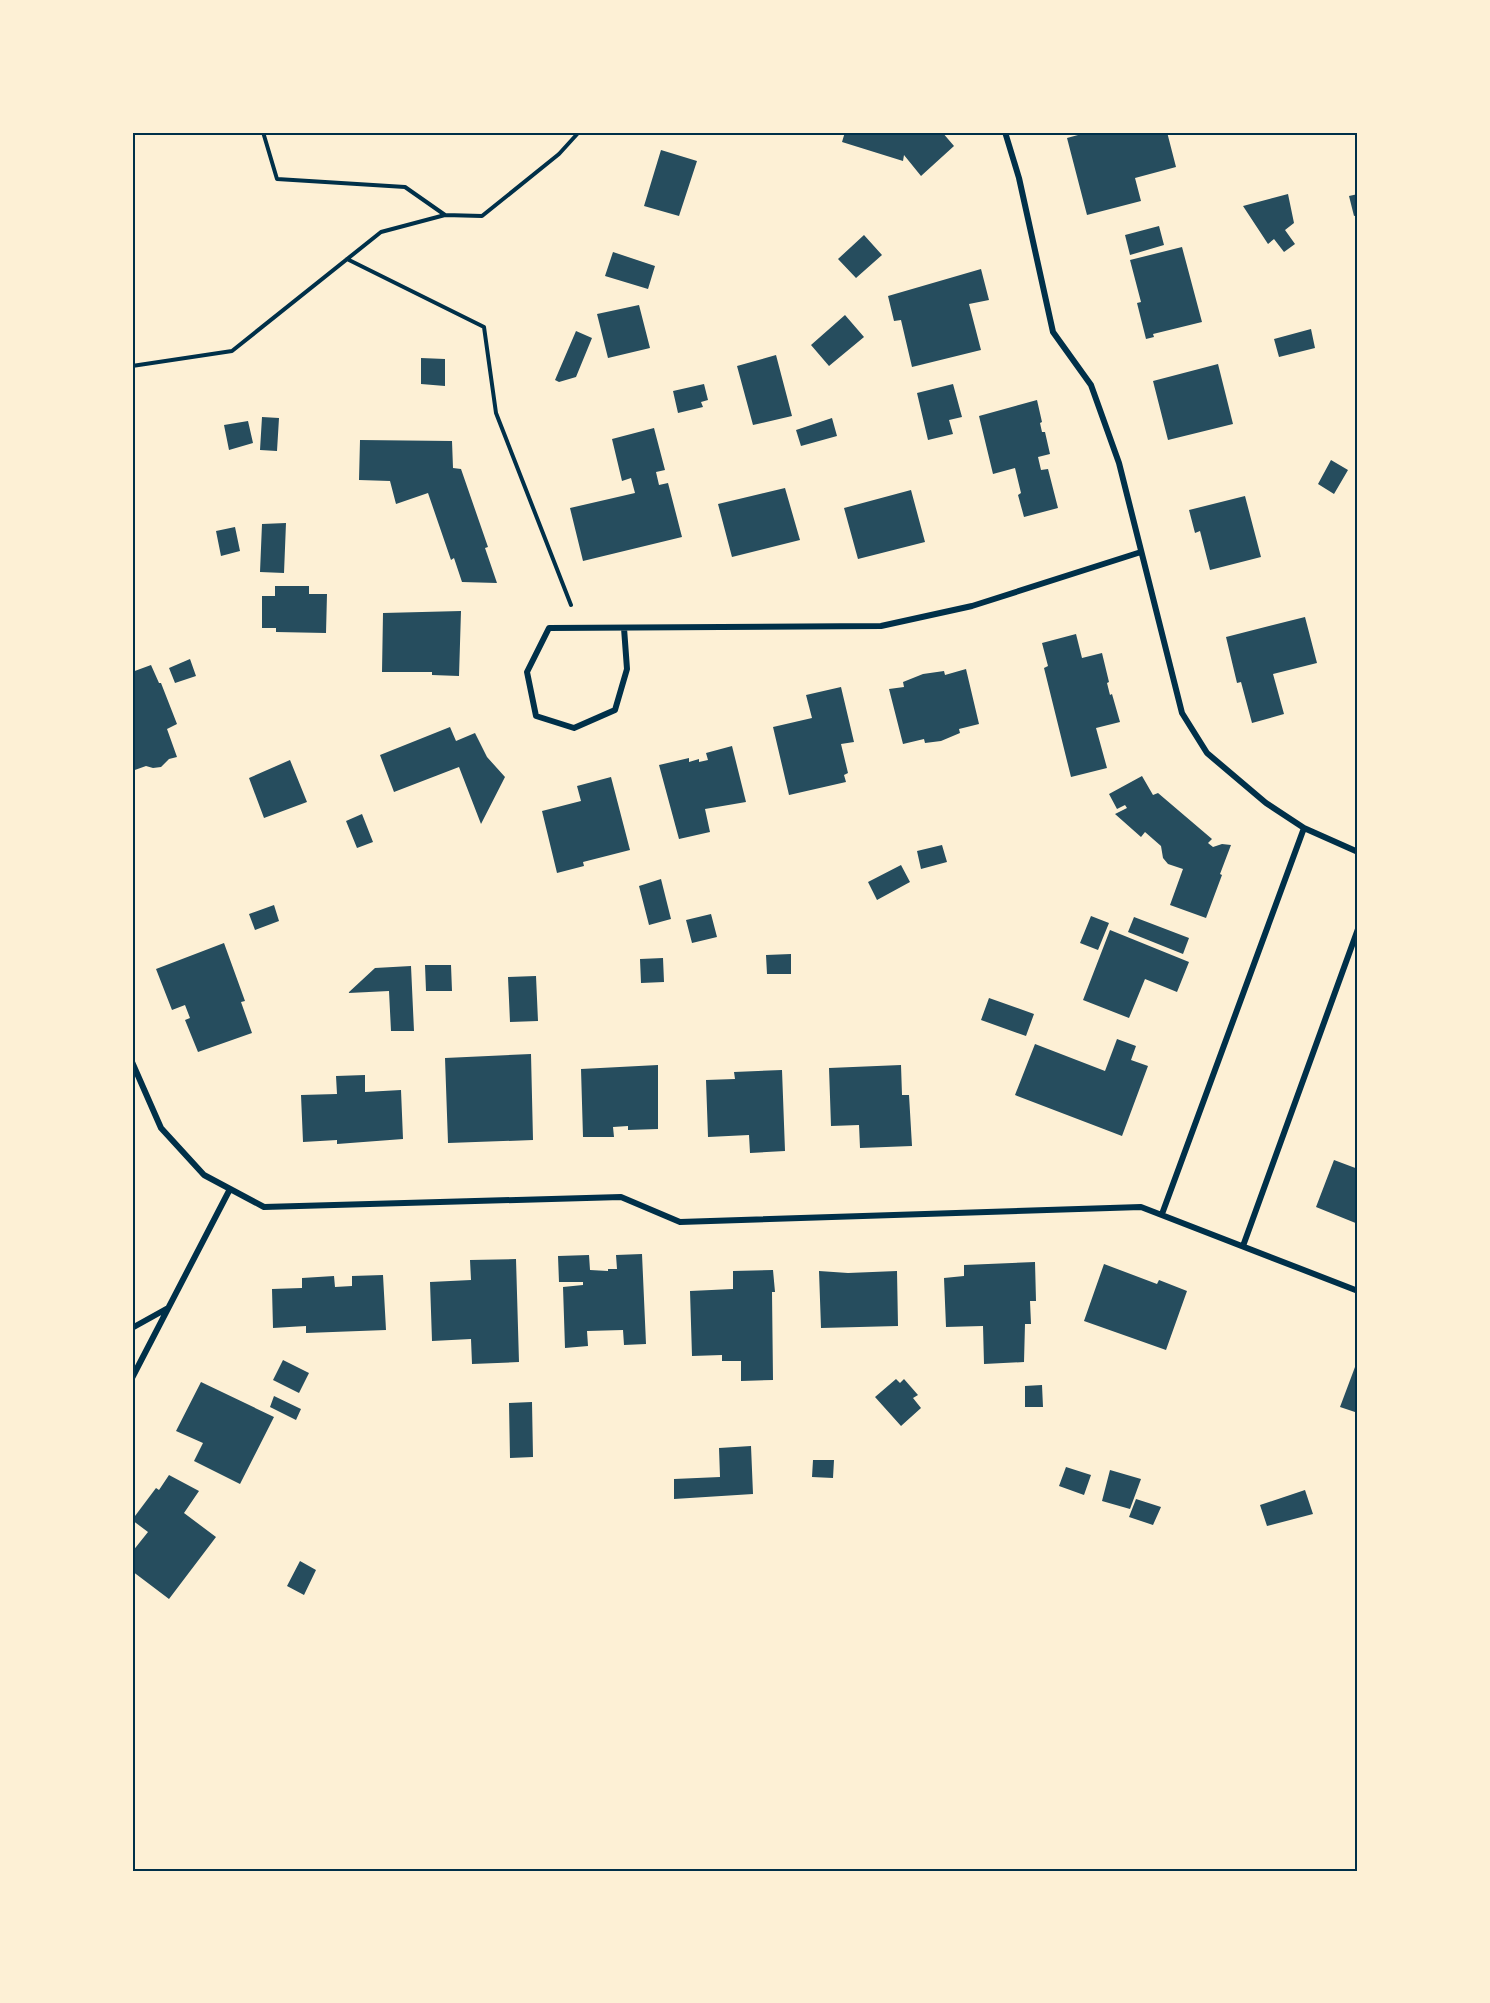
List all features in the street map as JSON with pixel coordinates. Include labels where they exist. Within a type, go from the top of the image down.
[{"type":"street","points":[[1005,132],[1018,178],[1053,332],[1091,385],[1119,463],[1182,713],[1207,753],[1266,803],[1304,828],[1358,852]]},
{"type":"street","points":[[624,628],[627,669],[615,710],[574,728],[536,716],[527,672],[549,628],[881,626],[972,606],[1141,552]]},
{"type":"street","points":[[1161,1214],[1304,828]]},
{"type":"street","points":[[1243,1246],[1358,929]]},
{"type":"street","points":[[132,1062],[160,1128],[204,1175],[264,1206],[621,1197],[680,1222],[1141,1206],[1358,1291]]},
{"type":"street","points":[[132,1378],[230,1189]]},
{"type":"street","points":[[132,1328],[169,1307]]},
{"type":"path","points":[[263,132],[277,179],[405,187],[445,215]]},
{"type":"path","points":[[132,366],[232,351],[381,232],[445,215],[482,216],[559,154],[579,132]]},
{"type":"path","points":[[347,259],[484,327],[496,413],[579,628]]},
{"type":"building","points":[[845,132],[942,132],[954,146],[921,176],[904,155],[903,161],[842,142]]},
{"type":"building","points":[[1089,132],[1167,132],[1176,167],[1135,178],[1141,201],[1087,215],[1067,138]]},
{"type":"building","points":[[661,150],[697,161],[679,216],[644,206]]},
{"type":"building","points":[[1288,194],[1294,223],[1285,230],[1295,244],[1284,252],[1274,239],[1268,244],[1243,206]]},
{"type":"building","points":[[1358,194],[1358,215],[1354,216],[1349,196]]},
{"type":"building","points":[[1159,226],[1164,245],[1130,255],[1125,235]]},
{"type":"building","points":[[864,235],[882,255],[856,278],[838,259]]},
{"type":"building","points":[[1182,247],[1202,322],[1153,334],[1154,337],[1146,339],[1137,303],[1141,302],[1130,260]]},
{"type":"building","points":[[613,252],[655,266],[648,289],[605,276]]},
{"type":"building","points":[[981,269],[989,300],[969,304],[981,350],[912,367],[901,320],[894,321],[888,296]]},
{"type":"building","points":[[639,305],[650,348],[608,358],[597,314]]},
{"type":"building","points":[[845,315],[864,337],[829,366],[811,345]]},
{"type":"building","points":[[1311,329],[1315,348],[1279,357],[1274,339]]},
{"type":"building","points":[[576,331],[592,338],[576,377],[559,382],[555,380]]},
{"type":"building","points":[[776,355],[792,416],[753,425],[737,366]]},
{"type":"building","points":[[421,358],[445,359],[445,386],[421,384]]},
{"type":"building","points":[[1218,364],[1233,424],[1168,440],[1153,381]]},
{"type":"building","points":[[704,384],[708,400],[701,402],[703,407],[678,413],[673,391]]},
{"type":"building","points":[[953,384],[962,417],[949,420],[953,434],[928,440],[917,393]]},
{"type":"building","points":[[1037,400],[1042,432],[1045,432],[1050,454],[1038,457],[1041,470],[1048,469],[1058,508],[1024,517],[1018,495],[1021,493],[1015,468],[993,474],[979,416]]},
{"type":"building","points":[[262,417],[279,418],[277,451],[260,450]]},
{"type":"building","points":[[832,418],[837,436],[801,446],[796,430]]},
{"type":"building","points":[[248,421],[253,443],[229,450],[224,425]]},
{"type":"building","points":[[654,428],[665,470],[656,472],[659,485],[668,483],[682,537],[583,561],[570,508],[635,493],[631,478],[622,481],[612,439]]},
{"type":"building","points":[[360,440],[452,441],[453,468],[461,469],[488,547],[485,548],[497,583],[462,582],[454,558],[451,560],[428,493],[396,504],[390,481],[359,480]]},
{"type":"building","points":[[1331,460],[1348,470],[1334,494],[1318,484]]},
{"type":"building","points":[[785,488],[800,540],[732,557],[718,504]]},
{"type":"building","points":[[911,490],[925,542],[858,559],[844,508]]},
{"type":"building","points":[[1245,496],[1261,557],[1210,570],[1200,531],[1195,533],[1189,510]]},
{"type":"building","points":[[286,523],[284,573],[260,572],[262,524]]},
{"type":"building","points":[[235,527],[240,551],[221,556],[216,531]]},
{"type":"building","points":[[275,586],[309,586],[309,594],[327,594],[326,633],[276,632],[276,628],[262,628],[262,596],[275,596]]},
{"type":"building","points":[[461,611],[459,676],[432,675],[432,672],[382,672],[383,613]]},
{"type":"building","points":[[1305,617],[1317,663],[1273,674],[1284,714],[1252,723],[1241,682],[1237,683],[1226,637]]},
{"type":"building","points":[[1076,634],[1082,658],[1102,653],[1110,695],[1112,694],[1120,722],[1096,728],[1107,768],[1071,777],[1044,668],[1048,666],[1042,643]]},
{"type":"building","points":[[190,659],[196,676],[175,683],[169,668]]},
{"type":"building","points":[[151,665],[161,683],[177,724],[167,729],[177,757],[169,759],[161,767],[146,766],[132,771],[132,672]]},
{"type":"building","points":[[966,669],[979,724],[959,729],[960,733],[941,741],[925,743],[924,739],[903,744],[889,689],[904,687],[903,682],[923,674],[944,671],[945,675]]},
{"type":"building","points":[[841,687],[854,742],[841,744],[848,773],[844,775],[846,782],[789,795],[773,727],[812,718],[806,695]]},
{"type":"building","points":[[450,727],[456,741],[475,733],[487,757],[505,777],[481,824],[459,767],[394,792],[380,755]]},
{"type":"building","points":[[732,746],[746,802],[705,809],[710,832],[679,839],[659,765],[689,758],[689,762],[699,759],[699,762],[708,760],[706,753]]},
{"type":"building","points":[[290,760],[307,802],[264,818],[249,778]]},
{"type":"building","points":[[1142,776],[1153,795],[1158,793],[1212,839],[1208,843],[1213,847],[1222,844],[1231,845],[1206,918],[1170,905],[1183,869],[1168,864],[1163,858],[1161,846],[1145,832],[1141,837],[1115,814],[1127,808],[1125,805],[1117,809],[1109,794]]},
{"type":"building","points":[[611,777],[630,850],[583,862],[584,866],[557,873],[542,811],[581,801],[577,786]]},
{"type":"building","points":[[362,814],[373,842],[357,848],[346,821]]},
{"type":"building","points":[[942,845],[947,862],[921,869],[917,851]]},
{"type":"building","points":[[901,865],[910,882],[877,900],[868,882]]},
{"type":"building","points":[[661,879],[671,919],[649,925],[639,886]]},
{"type":"building","points":[[274,905],[279,921],[255,930],[249,914]]},
{"type":"building","points":[[711,914],[717,937],[692,943],[686,920]]},
{"type":"building","points":[[1091,916],[1109,923],[1098,950],[1080,943]]},
{"type":"building","points":[[1134,917],[1189,938],[1183,954],[1128,932]]},
{"type":"building","points":[[1110,930],[1189,962],[1177,992],[1145,979],[1129,1018],[1083,1000]]},
{"type":"building","points":[[224,943],[245,1001],[241,1002],[252,1033],[198,1052],[185,1020],[190,1018],[185,1005],[172,1010],[156,969]]},
{"type":"building","points":[[791,954],[791,974],[767,974],[766,955]]},
{"type":"building","points":[[663,958],[664,982],[641,983],[640,959]]},
{"type":"building","points":[[425,965],[451,965],[452,991],[426,991]]},
{"type":"building","points":[[411,966],[414,1031],[391,1031],[389,991],[348,993],[375,968]]},
{"type":"building","points":[[536,976],[538,1021],[510,1022],[508,977]]},
{"type":"building","points":[[989,998],[1034,1014],[1026,1036],[981,1020]]},
{"type":"building","points":[[1117,1039],[1136,1046],[1131,1060],[1148,1066],[1122,1136],[1015,1095],[1035,1044],[1105,1071]]},
{"type":"building","points":[[531,1054],[533,1140],[448,1143],[445,1058]]},
{"type":"building","points":[[658,1065],[658,1129],[628,1130],[628,1126],[613,1127],[614,1137],[583,1137],[581,1069]]},
{"type":"building","points":[[901,1065],[902,1095],[909,1095],[912,1146],[860,1148],[859,1125],[831,1126],[829,1068]]},
{"type":"building","points":[[782,1070],[785,1151],[750,1153],[749,1135],[708,1137],[706,1080],[735,1079],[734,1072]]},
{"type":"building","points":[[365,1075],[365,1092],[401,1090],[403,1139],[337,1144],[337,1140],[303,1142],[301,1095],[337,1094],[336,1076]]},
{"type":"building","points":[[1334,1160],[1358,1169],[1358,1224],[1316,1207]]},
{"type":"building","points":[[642,1254],[646,1344],[624,1345],[623,1330],[587,1331],[588,1346],[565,1348],[563,1287],[583,1285],[583,1282],[559,1282],[558,1256],[589,1255],[590,1270],[608,1271],[608,1269],[617,1269],[616,1255]]},
{"type":"building","points":[[516,1259],[519,1362],[472,1364],[471,1339],[432,1341],[430,1282],[471,1280],[470,1260]]},
{"type":"building","points":[[1035,1262],[1036,1301],[1030,1301],[1031,1324],[1025,1324],[1024,1362],[984,1364],[983,1326],[946,1327],[944,1278],[964,1276],[964,1265]]},
{"type":"building","points":[[1104,1264],[1157,1284],[1159,1280],[1187,1291],[1166,1350],[1084,1321]]},
{"type":"building","points":[[773,1270],[775,1292],[772,1292],[773,1380],[741,1381],[741,1361],[722,1361],[722,1355],[692,1356],[690,1291],[733,1289],[733,1271]]},
{"type":"building","points":[[819,1271],[848,1273],[897,1271],[898,1326],[821,1328]]},
{"type":"building","points":[[383,1275],[386,1330],[306,1333],[306,1326],[273,1328],[272,1289],[302,1288],[302,1278],[334,1276],[335,1287],[352,1286],[352,1276]]},
{"type":"building","points":[[1358,1359],[1358,1413],[1340,1407]]},
{"type":"building","points":[[283,1360],[309,1373],[299,1393],[273,1380]]},
{"type":"building","points":[[896,1379],[900,1383],[904,1379],[918,1395],[913,1398],[921,1408],[901,1426],[875,1397]]},
{"type":"building","points":[[201,1382],[274,1417],[240,1484],[194,1461],[203,1443],[176,1431]]},
{"type":"building","points":[[1042,1385],[1043,1407],[1025,1407],[1025,1386]]},
{"type":"building","points":[[274,1396],[301,1409],[296,1420],[270,1407]]},
{"type":"building","points":[[532,1402],[533,1457],[510,1458],[509,1403]]},
{"type":"building","points":[[751,1446],[753,1494],[674,1499],[674,1479],[720,1477],[719,1448]]},
{"type":"building","points":[[813,1460],[834,1460],[833,1478],[812,1477]]},
{"type":"building","points":[[1066,1467],[1091,1475],[1084,1495],[1059,1486]]},
{"type":"building","points":[[1110,1470],[1141,1479],[1130,1509],[1102,1501]]},
{"type":"building","points":[[169,1475],[199,1491],[184,1513],[216,1537],[169,1599],[132,1571],[132,1552],[148,1532],[132,1520],[156,1488],[159,1490]]},
{"type":"building","points":[[1305,1490],[1313,1514],[1267,1526],[1260,1505]]},
{"type":"building","points":[[1136,1499],[1161,1507],[1153,1525],[1129,1517]]},
{"type":"building","points":[[300,1561],[316,1570],[304,1595],[287,1586]]}]
